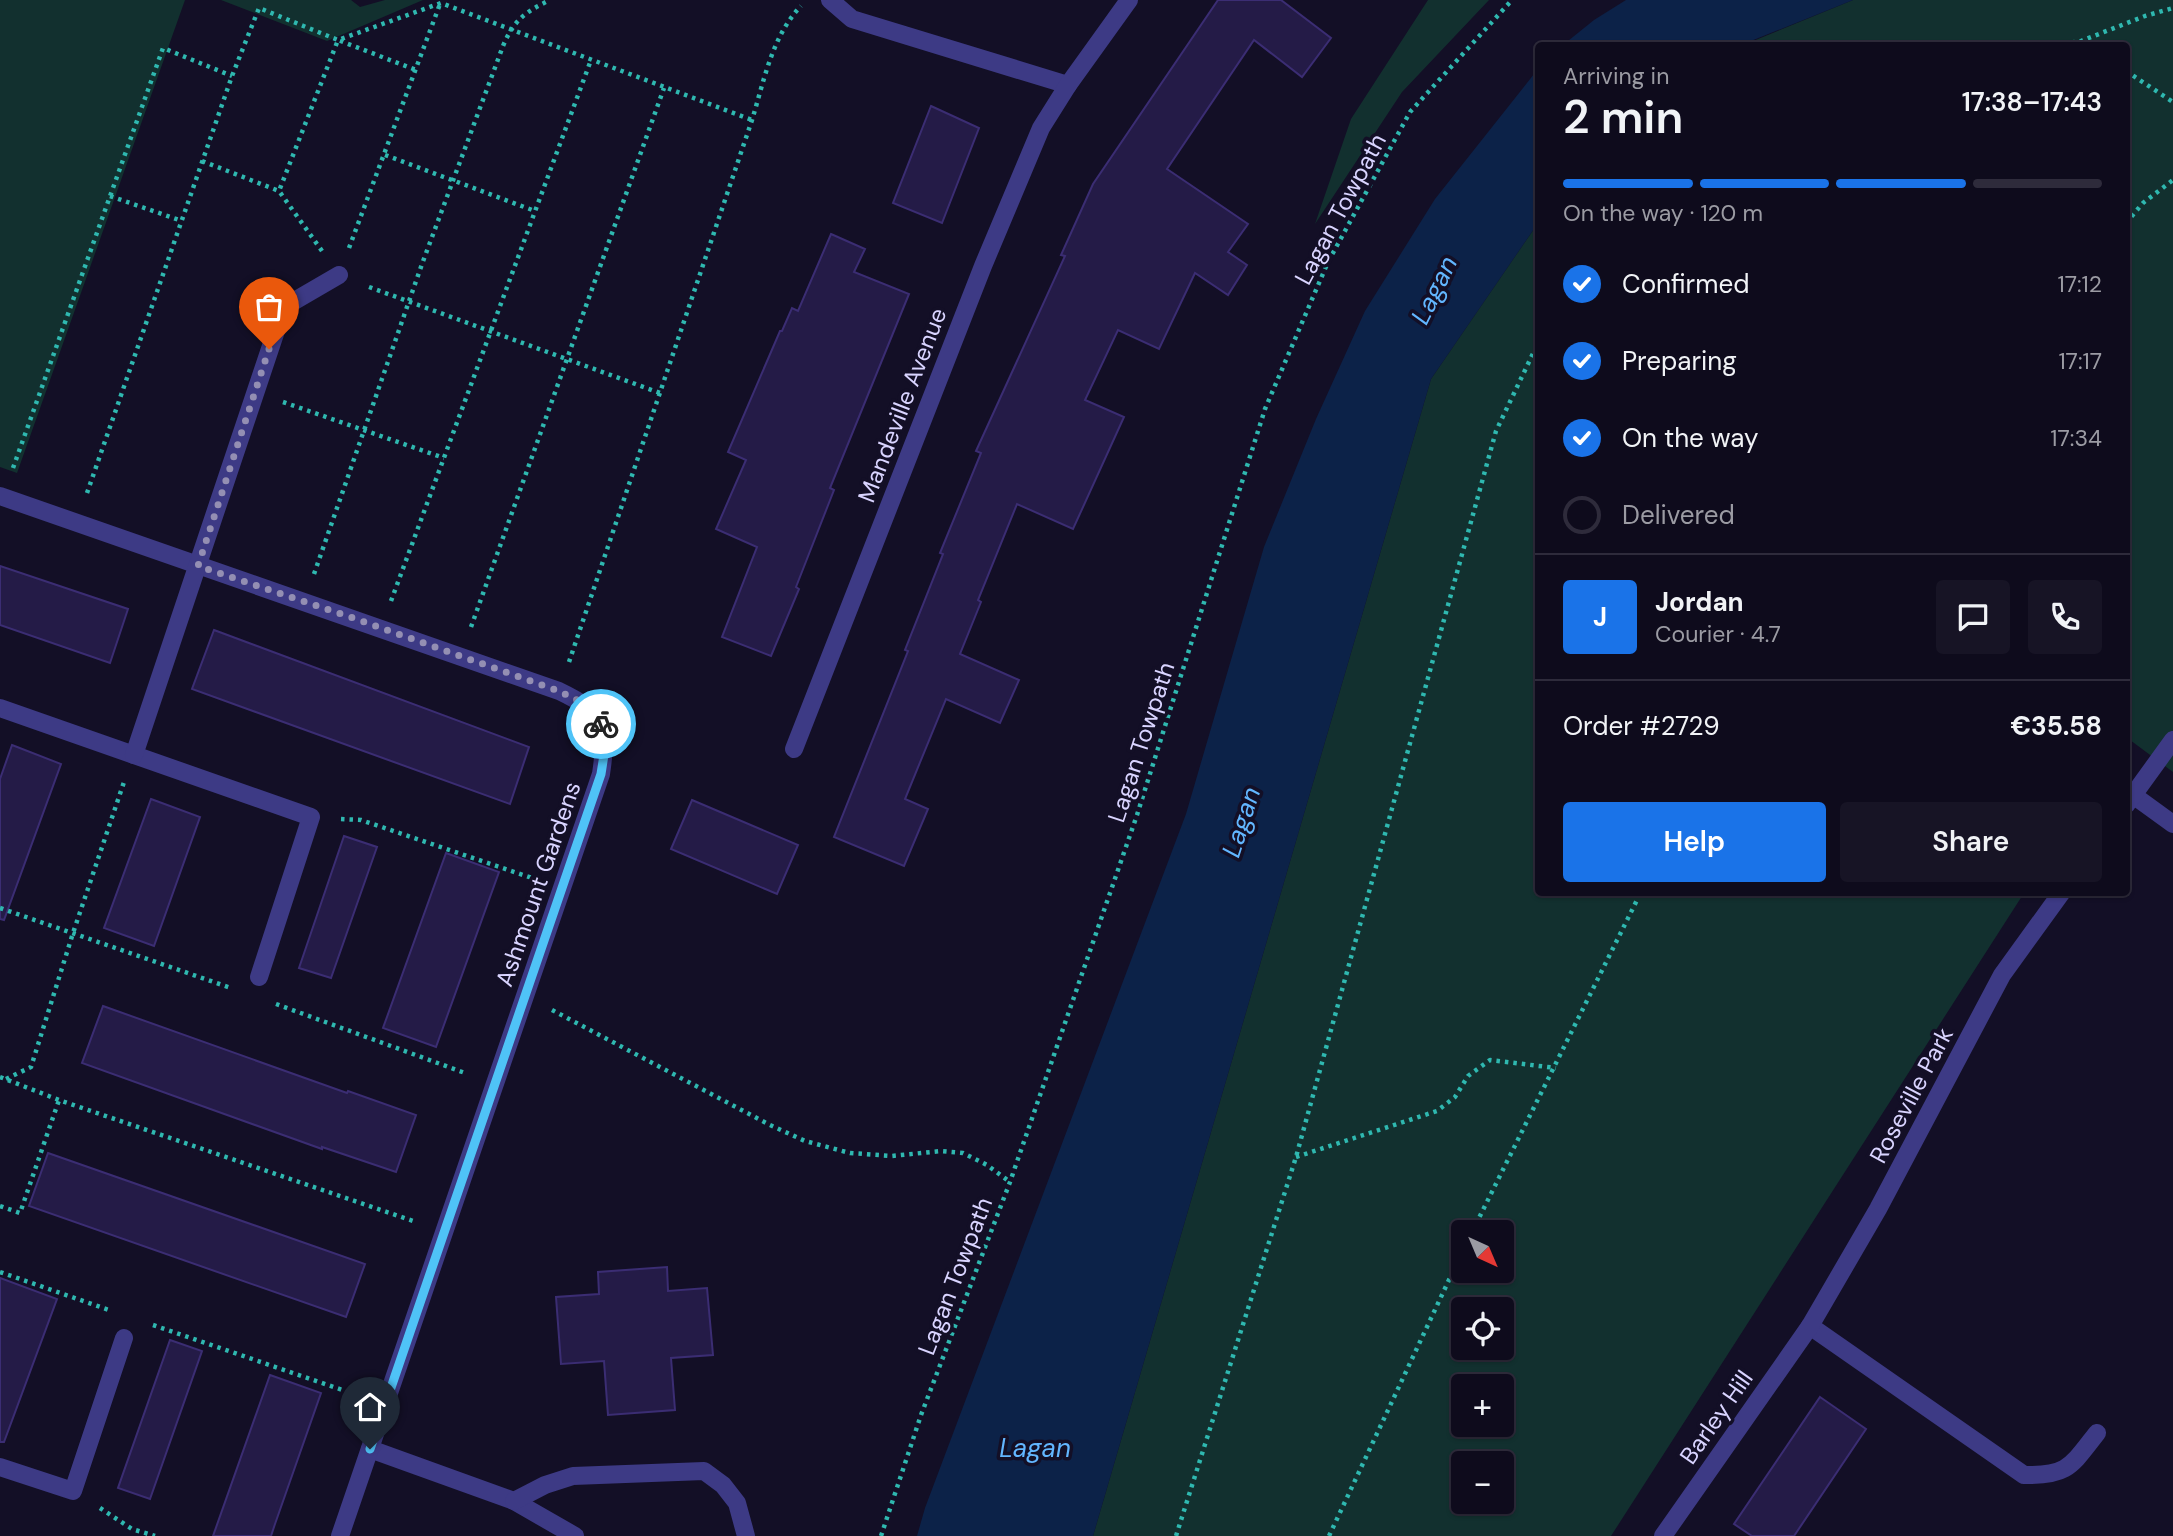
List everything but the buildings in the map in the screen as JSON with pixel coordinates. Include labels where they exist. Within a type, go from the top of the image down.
[{"type":"street","points":[[830,0],[852,19],[1068,85]]},
{"type":"street","name":"Mandeville Avenue","points":[[794,749],[983,266],[1041,128],[1068,85],[1129,0]]},
{"type":"street","points":[[134,755],[284,307],[339,275]]},
{"type":"street","name":"Ashmount Gardens","points":[[2,497],[559,691],[583,703],[600,721],[606,742],[601,774],[340,1536]]},
{"type":"street","points":[[0,708],[311,817],[259,977]]},
{"type":"street","points":[[2173,740],[2130,800],[2173,824]]},
{"type":"street","name":"Roseville Park","points":[[1810,1326],[1878,1209],[2002,975],[2059,896]]},
{"type":"street","points":[[1810,1326],[2024,1475],[2049,1476],[2071,1466],[2097,1433]]},
{"type":"street","name":"Barley Hill","points":[[1663,1536],[1810,1326]]},
{"type":"street","points":[[0,1467],[73,1491],[124,1338]]},
{"type":"street","points":[[370,1449],[514,1501],[575,1536]]},
{"type":"street","points":[[514,1501],[544,1485],[573,1476],[704,1471],[723,1485],[737,1503],[746,1536]]},
{"type":"path","points":[[305,601],[452,180],[510,30],[525,12],[550,0]]},
{"type":"path","points":[[559,691],[776,43],[794,14],[807,0]]},
{"type":"path","name":"Lagan Towpath","points":[[881,1536],[921,1415],[1010,1182],[1137,815],[1270,397],[1328,262],[1410,112],[1511,0]]},
{"type":"path","points":[[339,275],[441,3]]},
{"type":"path","points":[[279,191],[338,40],[441,3],[752,120]]},
{"type":"path","points":[[77,522],[232,76],[259,8],[416,70]]},
{"type":"path","points":[[2074,42],[2173,8]]},
{"type":"path","points":[[2,497],[163,48],[232,76]]},
{"type":"path","points":[[382,628],[591,60]]},
{"type":"path","points":[[2130,74],[2173,102]]},
{"type":"path","points":[[461,656],[664,88]]},
{"type":"path","points":[[385,155],[536,211]]},
{"type":"path","points":[[202,161],[279,191],[339,275],[660,393]]},
{"type":"path","points":[[2130,218],[2143,203],[2173,180]]},
{"type":"path","points":[[110,196],[182,221]]},
{"type":"path","points":[[1176,1536],[1296,1157],[1496,431],[1535,349]]},
{"type":"path","points":[[255,392],[444,458]]},
{"type":"path","points":[[3,1078],[31,1068],[73,933],[134,755]]},
{"type":"path","points":[[311,817],[361,820],[563,888]]},
{"type":"path","points":[[1478,1220],[1556,1068],[1639,896]]},
{"type":"path","points":[[0,908],[241,992]]},
{"type":"path","points":[[526,996],[804,1141],[860,1154],[892,1156],[942,1151],[963,1153],[987,1165],[1010,1182]]},
{"type":"path","points":[[267,1001],[496,1084]]},
{"type":"path","points":[[1296,1157],[1437,1111],[1455,1097],[1468,1076],[1490,1060],[1556,1068]]},
{"type":"path","points":[[3,1078],[59,1100],[444,1232]]},
{"type":"path","points":[[0,1206],[20,1213],[59,1100]]},
{"type":"path","points":[[0,1272],[117,1313]]},
{"type":"path","points":[[1329,1536],[1451,1276]]},
{"type":"path","points":[[143,1322],[384,1404]]},
{"type":"path","points":[[73,1491],[132,1528],[155,1536]]},
{"type":"green space","points":[[0,0],[185,0],[17,473],[0,467]]},
{"type":"green space","points":[[221,0],[351,0],[360,7],[385,0],[423,0],[327,41]]},
{"type":"green space","points":[[1428,0],[1489,0],[1402,92],[1315,224],[1351,119]]},
{"type":"green space","points":[[1853,0],[2173,0],[2173,772],[2130,740],[2130,42],[1751,42]]},
{"type":"green space","points":[[1535,227],[1535,896],[2022,896],[1611,1536],[1093,1536],[1431,379]]},
{"type":"water","points":[[1626,0],[1853,0],[1748,42],[1567,42],[1594,20]]},
{"type":"water","name":"Lagan","points":[[1535,73],[1535,227],[1431,379],[1093,1536],[917,1536],[925,1508],[1186,814],[1264,547],[1316,419],[1365,311],[1435,199]]},
{"type":"way so far","points":[[269,349],[198,566],[559,691],[583,703],[601,724]]},
{"type":"route","points":[[370,1449],[601,774],[606,742],[601,724]]}]
